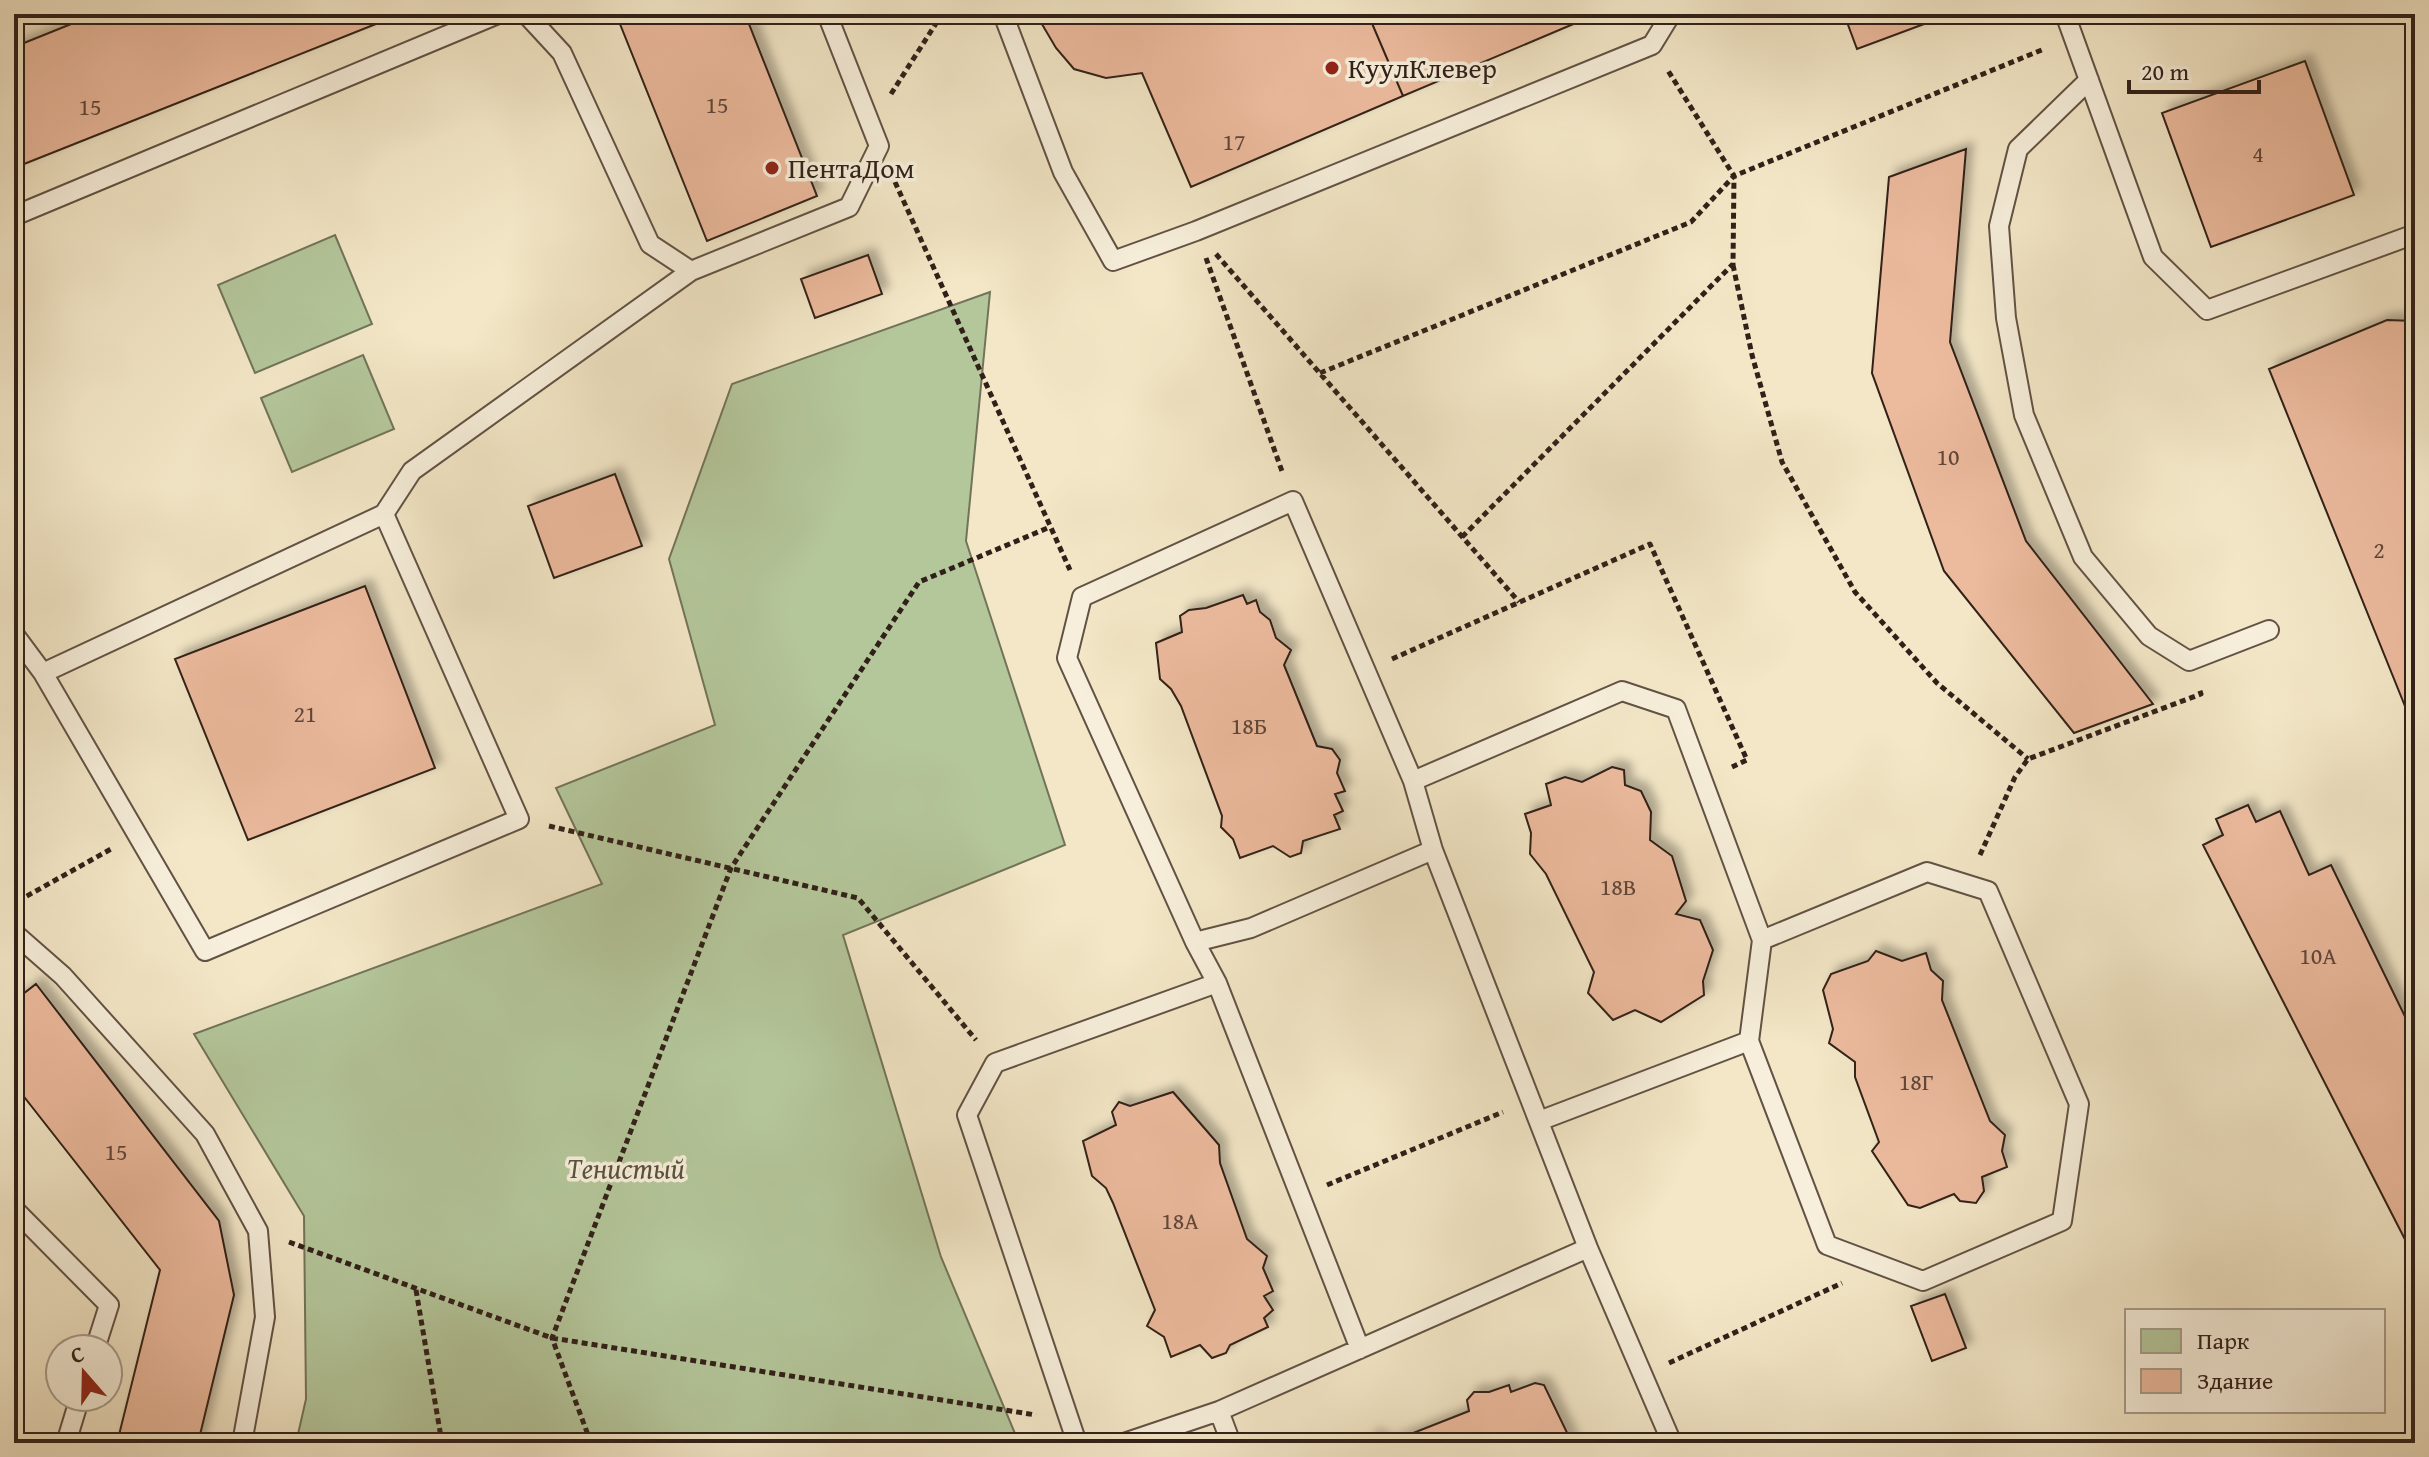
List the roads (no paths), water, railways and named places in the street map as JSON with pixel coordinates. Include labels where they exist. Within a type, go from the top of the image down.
[{"type":"lane","points":[[14,216],[498,14]]},
{"type":"lane","points":[[526,14],[562,53],[650,244],[691,271]]},
{"type":"lane","points":[[43,673],[384,514],[412,471],[691,271],[849,207],[879,146],[827,14]]},
{"type":"lane","points":[[1003,14],[1063,172],[1113,261],[1196,231],[1652,45],[1671,14]]},
{"type":"lane","points":[[2065,14],[2153,257],[2207,310],[2415,234]]},
{"type":"lane","points":[[2089,80],[2018,149],[1999,226],[2006,318],[2024,415],[2083,557],[2149,636],[2189,661],[2269,630]]},
{"type":"lane","points":[[1360,1349],[1217,983],[1195,942],[1067,658],[1082,597],[1293,501],[1413,781],[1433,850],[1588,1248],[1672,1443]]},
{"type":"lane","points":[[14,634],[43,673],[205,951],[519,819],[384,514]]},
{"type":"lane","points":[[1413,781],[1622,691],[1676,709],[1762,940],[1749,1041],[1827,1245],[1923,1281],[2062,1221],[2079,1104],[1988,891],[1927,872],[1762,940]]},
{"type":"lane","points":[[1195,942],[1251,928],[1433,850]]},
{"type":"lane","points":[[14,933],[63,976],[205,1134],[258,1231],[265,1317],[242,1443]]},
{"type":"lane","points":[[1077,1443],[967,1115],[995,1063],[1217,983]]},
{"type":"lane","points":[[1539,1121],[1749,1041]]},
{"type":"lane","points":[[14,1209],[109,1305],[100,1333]]},
{"type":"lane","points":[[1124,1443],[1219,1411],[1588,1248]]},
{"type":"lane","points":[[1219,1411],[1231,1443]]},
{"type":"lane","points":[[66,1443],[75,1413]]},
{"type":"place","name":"КуулКлевер","points":[[1332,68]]},
{"type":"place","name":"ПентаДом","points":[[772,168]]},
{"type":"park label","name":"Тенистый","points":[[626,1168]]}]
